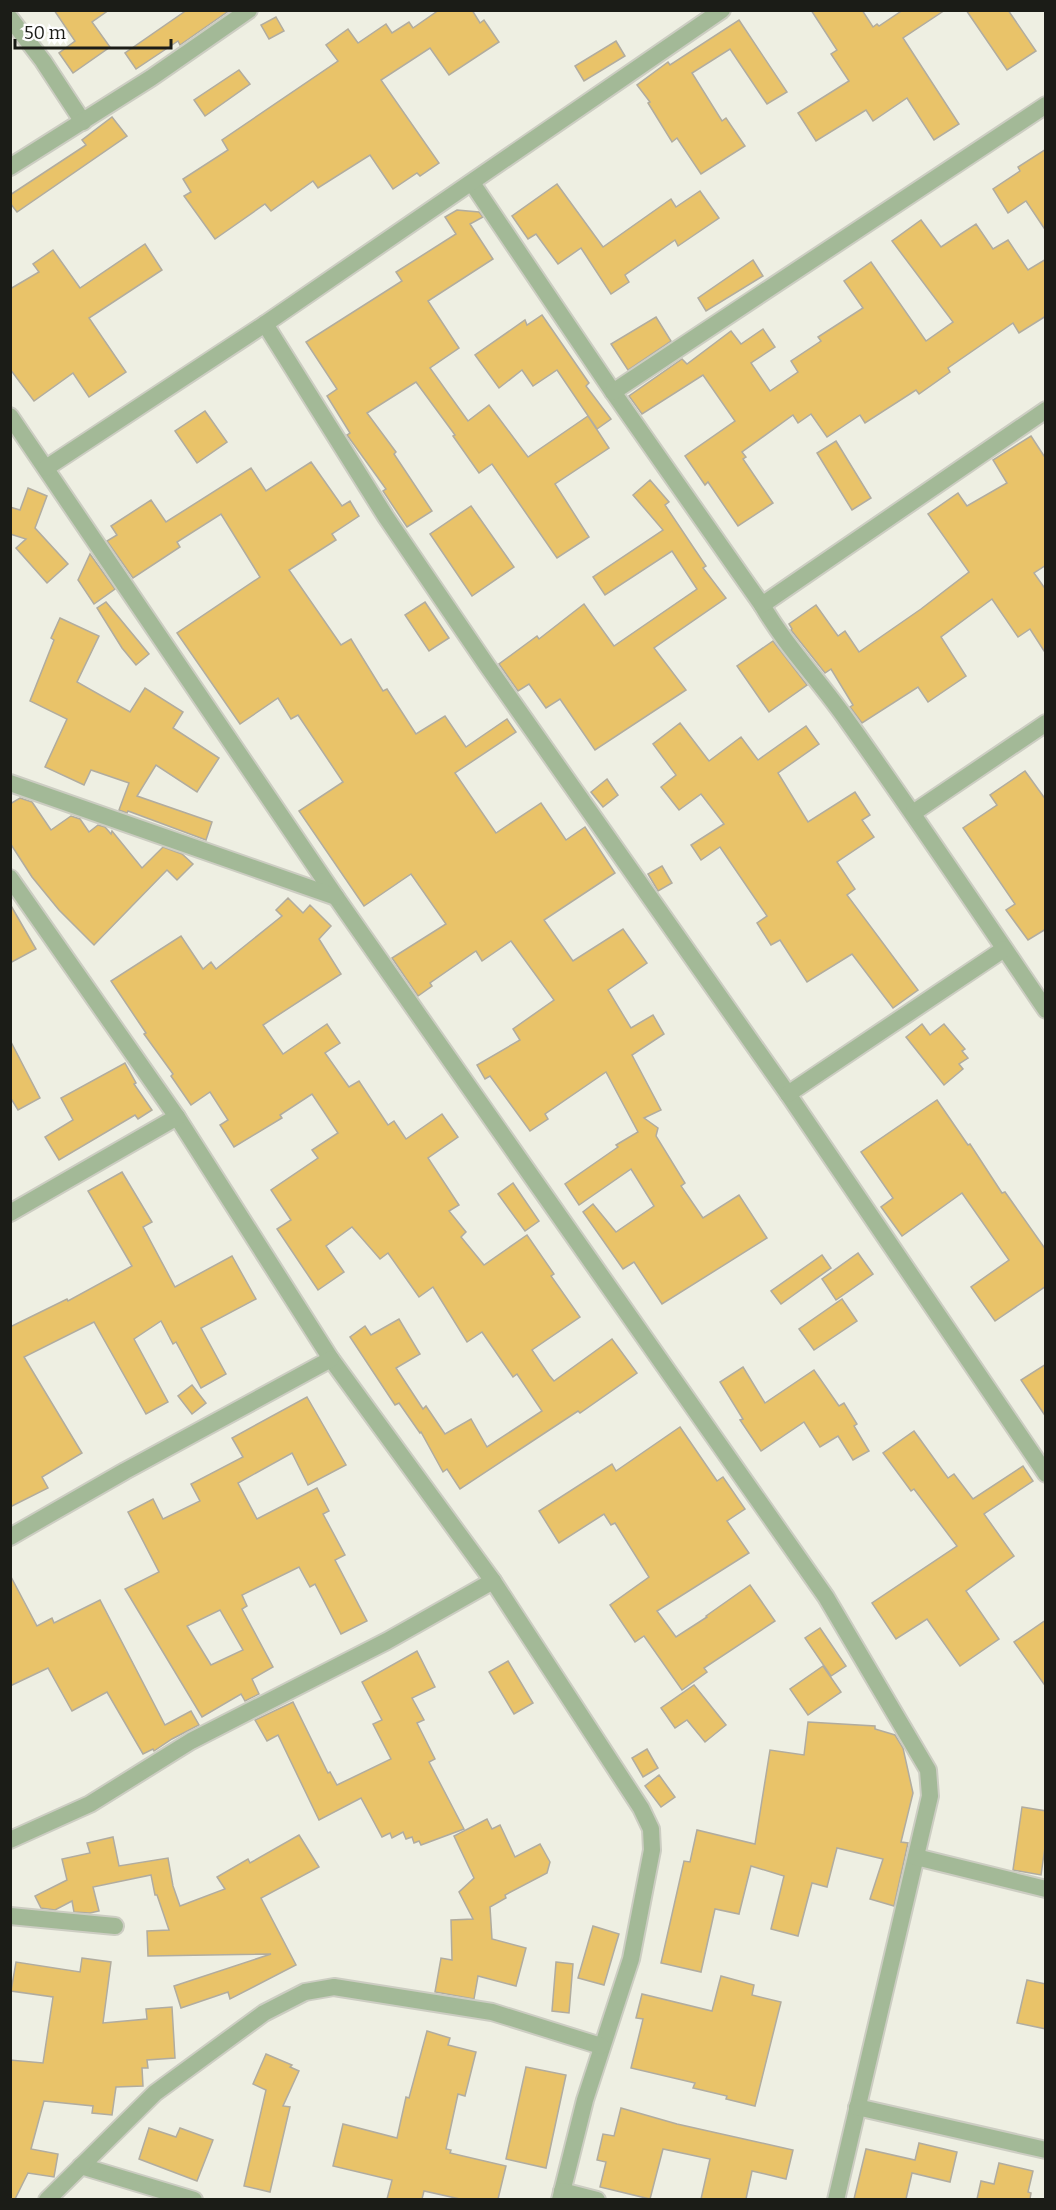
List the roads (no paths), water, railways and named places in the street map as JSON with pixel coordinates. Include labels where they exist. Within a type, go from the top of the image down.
[{"type":"street","points":[[10,167],[151,78],[249,10]]},
{"type":"street","points":[[46,468],[265,324],[722,10]]},
{"type":"street","points":[[10,18],[43,61],[83,122]]},
{"type":"street","points":[[613,392],[1046,105]]},
{"type":"street","points":[[472,183],[613,392],[762,605],[778,634],[840,710],[913,813],[1046,1010]]},
{"type":"street","points":[[265,324],[386,517],[479,654],[788,1094],[1046,1474]]},
{"type":"street","points":[[762,605],[1046,410]]},
{"type":"street","points":[[10,416],[336,897],[826,1596],[928,1770],[930,1796],[836,2199]]},
{"type":"street","points":[[913,813],[1046,723]]},
{"type":"street","points":[[10,783],[336,897]]},
{"type":"street","points":[[10,878],[15,896],[177,1117],[331,1359],[493,1581],[640,1808],[651,1829],[652,1850],[631,1959],[601,2046],[561,2195],[597,2199]]},
{"type":"street","points":[[788,1094],[1004,949]]},
{"type":"street","points":[[10,1213],[177,1117]]},
{"type":"street","points":[[10,1538],[125,1471],[331,1359]]},
{"type":"street","points":[[10,1840],[90,1804],[191,1741],[387,1641],[493,1581]]},
{"type":"street","points":[[916,1857],[1046,1889]]},
{"type":"street","points":[[10,1916],[115,1926]]},
{"type":"street","points":[[47,2199],[156,2093],[264,2013],[305,1992],[334,1987],[492,2012],[601,2046]]},
{"type":"street","points":[[857,2107],[1046,2150]]},
{"type":"street","points":[[81,2166],[194,2199]]}]
